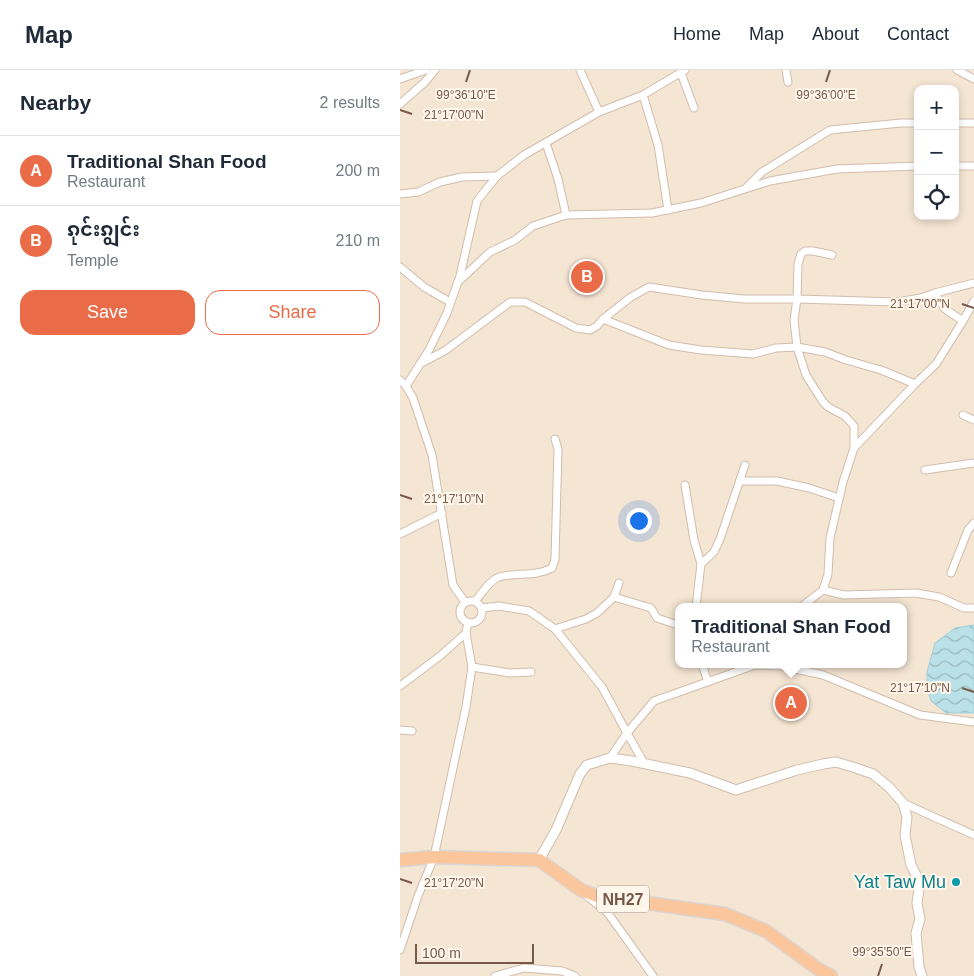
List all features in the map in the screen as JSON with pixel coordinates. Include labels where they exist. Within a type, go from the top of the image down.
[{"type":"highway","points":[[402,860],[434,857],[539,860]]},
{"type":"highway","name":"NH27","points":[[539,860],[581,890],[597,896],[725,914],[766,931],[818,969],[831,976]]},
{"type":"street","points":[[400,79],[426,70]]},
{"type":"street","points":[[400,104],[424,83],[435,70]]},
{"type":"street","points":[[580,70],[599,112]]},
{"type":"street","points":[[786,70],[788,82]]},
{"type":"street","points":[[956,70],[974,79]]},
{"type":"street","points":[[406,386],[430,350],[458,282],[477,201],[497,176],[524,155],[599,112],[643,95],[683,72],[694,108]]},
{"type":"street","points":[[643,95],[658,145],[668,210]]},
{"type":"street","points":[[744,189],[762,172],[830,130],[914,123]]},
{"type":"street","points":[[959,123],[974,123]]},
{"type":"street","points":[[546,143],[558,179],[566,215]]},
{"type":"street","points":[[458,282],[490,252],[515,240],[533,226],[566,215],[652,213],[701,203],[770,181],[837,169],[914,166]]},
{"type":"street","points":[[959,166],[974,166]]},
{"type":"street","points":[[400,194],[418,192],[440,182],[462,177],[497,176]]},
{"type":"street","points":[[806,603],[823,590],[828,574],[830,538],[839,498],[854,448],[854,426],[845,416],[828,407],[823,402],[806,375],[797,347],[794,320],[798,264],[801,254],[805,251],[813,251],[832,255]]},
{"type":"street","points":[[400,267],[424,287],[450,302]]},
{"type":"street","points":[[420,364],[446,350],[510,302],[525,302],[576,328],[590,330],[597,326],[602,318],[648,287],[744,299],[898,302],[920,298],[974,282]]},
{"type":"street","points":[[935,293],[945,309],[963,321]]},
{"type":"street","points":[[854,448],[936,364],[974,301]]},
{"type":"street","points":[[602,318],[669,345],[701,350],[753,354],[776,348],[797,347],[825,352],[881,370],[915,384]]},
{"type":"street","points":[[400,380],[413,398],[432,455],[453,585],[465,602]]},
{"type":"street","points":[[963,415],[974,420]]},
{"type":"street","points":[[475,601],[482,608],[482,615],[475,622],[468,622],[464,620],[460,613],[461,607],[465,602],[475,601],[492,581],[498,577],[543,573],[552,568],[555,559],[558,449],[555,440]]},
{"type":"street","points":[[925,470],[974,463]]},
{"type":"street","points":[[701,564],[714,552],[745,465]]},
{"type":"street","points":[[740,481],[776,481],[810,488],[839,498]]},
{"type":"street","points":[[685,485],[694,540],[701,564],[696,603]]},
{"type":"street","points":[[400,534],[442,513]]},
{"type":"street","points":[[951,573],[968,530],[974,522]]},
{"type":"street","points":[[555,629],[586,619],[597,613],[614,597],[619,583]]},
{"type":"street","points":[[823,590],[844,595],[916,593],[938,597],[964,608],[974,608]]},
{"type":"street","points":[[614,597],[651,608],[657,618],[675,624]]},
{"type":"street","points":[[482,608],[499,606],[529,611],[555,629],[602,687],[644,763]]},
{"type":"street","points":[[400,950],[418,896],[434,857],[466,707],[472,667],[466,634],[468,622]]},
{"type":"street","points":[[400,686],[466,634]]},
{"type":"street","points":[[472,667],[510,673],[531,672]]},
{"type":"street","points":[[703,668],[708,682]]},
{"type":"street","points":[[610,758],[627,733],[654,701],[747,668]]},
{"type":"street","points":[[790,668],[823,675],[920,715],[974,722]]},
{"type":"street","points":[[400,730],[412,731]]},
{"type":"street","points":[[539,860],[556,830],[580,774],[587,765],[610,758],[690,773],[736,790],[797,770],[836,762],[873,774],[889,787],[903,803],[974,835]]},
{"type":"street","points":[[903,803],[907,817],[906,835],[911,865],[920,883],[918,903],[920,919],[916,933],[919,967],[922,976]]},
{"type":"street","points":[[581,890],[607,912],[653,976]]},
{"type":"street","points":[[495,976],[524,968],[562,972],[576,976]]},
{"type":"shaded area","points":[[400,70],[974,70],[974,976],[400,976]]},
{"type":"water","points":[[974,625],[974,713],[946,713],[931,701],[927,687],[927,672],[935,643],[955,628]]},
{"type":"place","name":"ၵုင်းၵျွင်း","points":[[587,277]]},
{"type":"place","name":"Traditional Shan Food","points":[[791,703]]},
{"type":"place","name":"Yat Taw Mu","points":[[956,882]]}]
